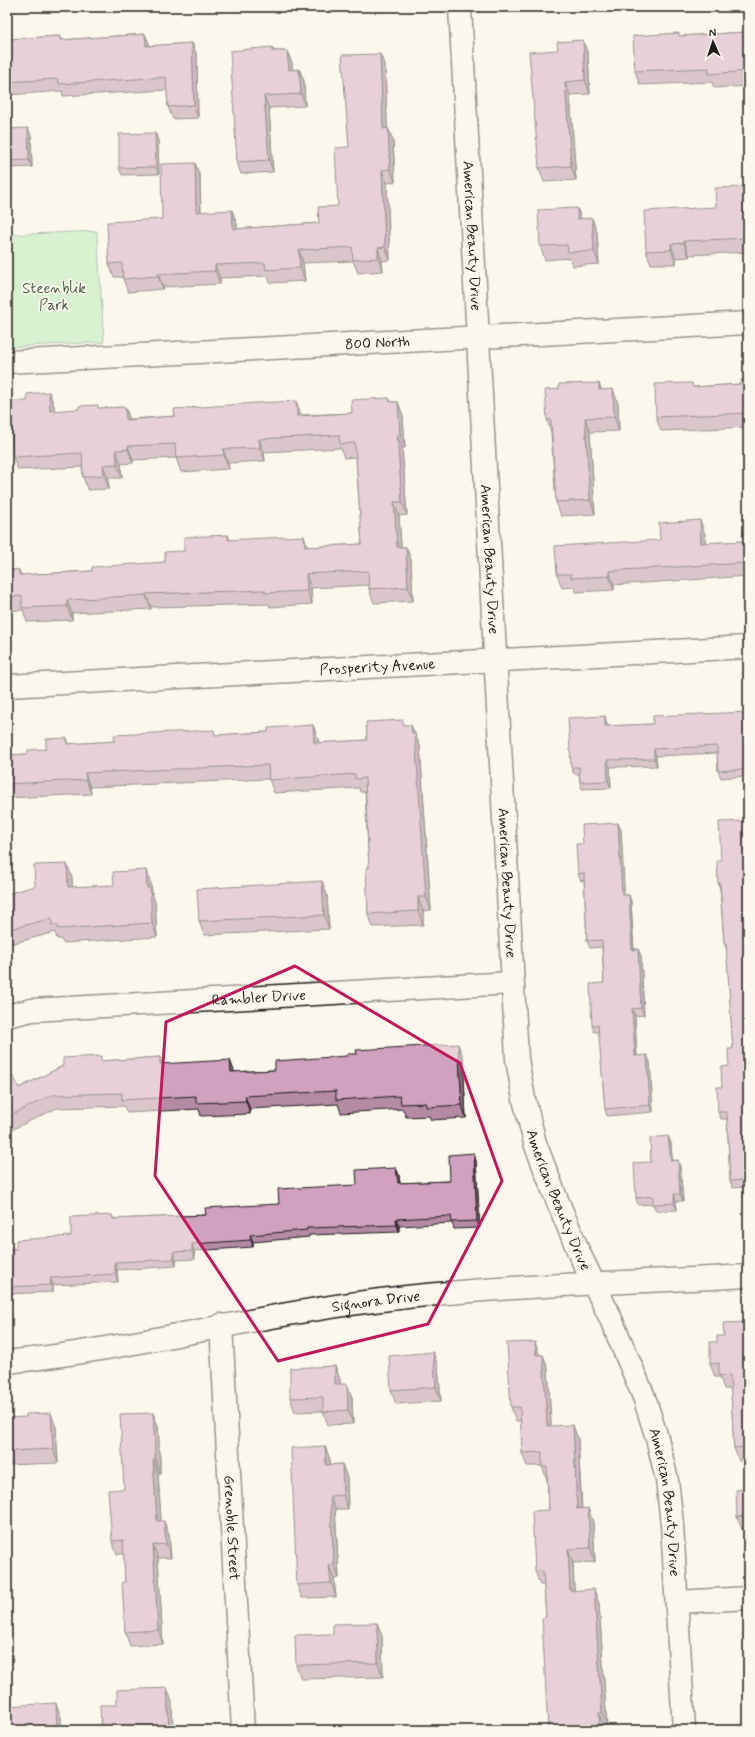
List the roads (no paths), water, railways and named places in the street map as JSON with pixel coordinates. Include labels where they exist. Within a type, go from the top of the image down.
[{"type":"street","name":"American Beauty Drive","points":[[460,7],[517,1059],[524,1099],[533,1135],[555,1195],[644,1397],[657,1438],[668,1487],[672,1524],[684,1730]]},
{"type":"street","name":"800 North","points":[[7,362],[748,323]]},
{"type":"street","name":"Prosperity Avenue","points":[[7,686],[748,647]]},
{"type":"street","name":"Rambler Drive","points":[[7,1016],[32,1010],[512,983]]},
{"type":"street","name":"Signora Drive","points":[[7,1362],[99,1349],[221,1325],[395,1298],[526,1287],[748,1276]]},
{"type":"street","name":"Grenoble Street","points":[[221,1325],[243,1730]]},
{"type":"street","points":[[677,1602],[748,1598]]},
{"type":"park label","name":"Steenblik Park","points":[[54,296]]}]
